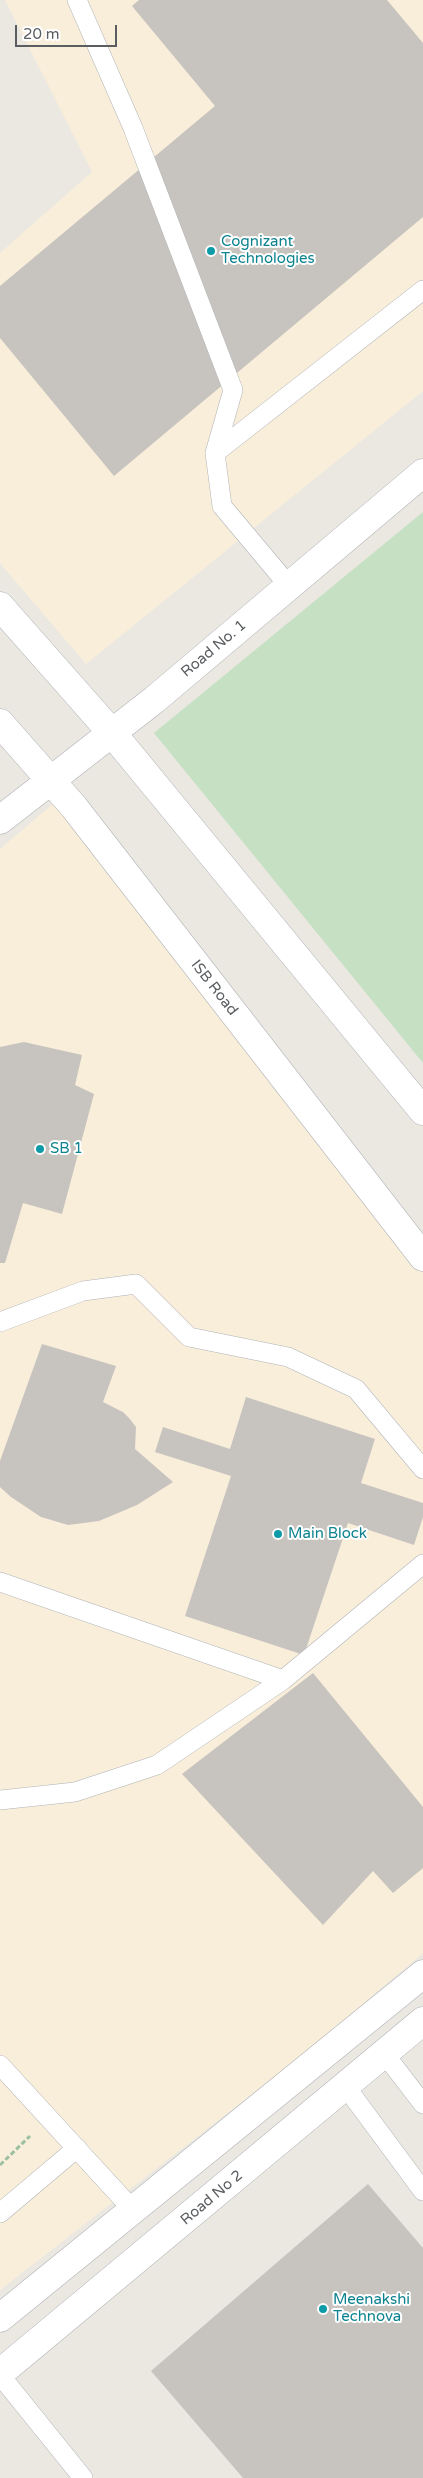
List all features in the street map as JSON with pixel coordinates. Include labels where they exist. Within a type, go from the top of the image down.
[{"type":"street","name":"Road No. 1","points":[[0,820],[112,733],[423,473]]},
{"type":"street","points":[[0,606],[112,733],[423,1111]]},
{"type":"street","name":"ISB Road","points":[[0,723],[80,815],[423,1257]]},
{"type":"street","points":[[0,2318],[423,1974]]},
{"type":"street","name":"Road No 2","points":[[0,2374],[346,2087],[383,2052],[423,2021]]},
{"type":"lane","points":[[77,0],[133,128],[233,390],[215,453],[222,506],[289,586]]},
{"type":"lane","points":[[215,453],[423,290]]},
{"type":"lane","points":[[0,1322],[83,1291],[136,1284],[189,1337],[288,1357],[356,1389],[423,1469]]},
{"type":"lane","points":[[0,1800],[75,1792],[157,1765],[283,1680],[423,1565]]},
{"type":"lane","points":[[0,1582],[283,1680]]},
{"type":"lane","points":[[383,2052],[423,2104]]},
{"type":"lane","points":[[0,2065],[133,2210]]},
{"type":"lane","points":[[346,2087],[423,2191]]},
{"type":"lane","points":[[0,2213],[77,2148]]},
{"type":"lane","points":[[0,2374],[83,2478]]},
{"type":"path","points":[[0,2165],[35,2130]]},
{"type":"shaded area","points":[[5,0],[423,0],[423,391],[86,664],[0,563],[0,253],[92,172]]},
{"type":"shaded area","points":[[54,803],[423,1263],[423,1953],[306,2052],[0,2290],[0,849]]},
{"type":"green space","points":[[423,512],[423,1063],[154,733]]},
{"type":"building","name":"Cognizant Technologies","points":[[139,0],[387,0],[423,43],[423,217],[114,476],[0,338],[0,286],[215,106],[132,6]]},
{"type":"building","name":"SB 1","points":[[24,1042],[82,1055],[75,1085],[94,1094],[62,1214],[23,1203],[5,1263],[0,1263],[0,1047]]},
{"type":"building","points":[[42,1344],[116,1366],[103,1402],[123,1412],[129,1418],[136,1427],[135,1449],[173,1482],[137,1505],[99,1521],[68,1525],[41,1517],[11,1497],[0,1487],[0,1461]]},
{"type":"building","name":"Main Block","points":[[246,1397],[375,1439],[361,1483],[423,1503],[423,1517],[414,1545],[348,1523],[304,1655],[185,1616],[231,1476],[155,1452],[163,1427],[230,1449]]},
{"type":"building","points":[[313,1673],[423,1807],[423,1868],[393,1893],[373,1871],[323,1925],[182,1774]]},
{"type":"building","name":"Meenakshi Technova","points":[[368,2184],[423,2248],[423,2478],[243,2478],[151,2371]]},
{"type":"place","name":"Cognizant Technologies","points":[[211,251]]},
{"type":"place","name":"SB 1","points":[[40,1149]]},
{"type":"place","name":"Main Block","points":[[278,1534]]},
{"type":"place","name":"Meenakshi Technova","points":[[323,2309]]}]
